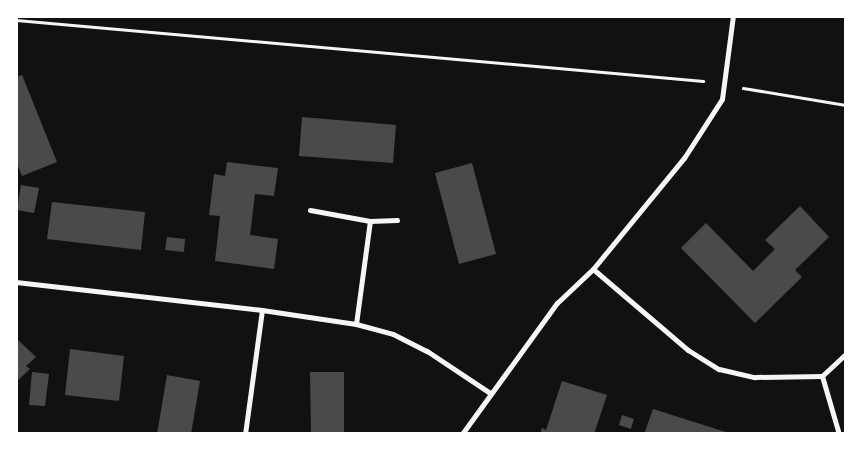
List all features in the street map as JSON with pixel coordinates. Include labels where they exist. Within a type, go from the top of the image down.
[{"type":"street","points":[[462,434],[557,303],[592,269],[684,158],[722,98],[733,16]]},
{"type":"street","points":[[310,210],[370,221],[397,220]]},
{"type":"street","points":[[356,324],[370,221]]},
{"type":"street","points":[[592,269],[688,350],[719,369],[755,377],[822,376],[846,354]]},
{"type":"street","points":[[16,282],[262,310],[356,324],[393,334],[427,351],[490,393]]},
{"type":"street","points":[[245,434],[262,310]]},
{"type":"street","points":[[822,376],[839,434]]},
{"type":"path","points":[[16,20],[666,76],[846,105]]},
{"type":"building","points":[[22,75],[57,162],[22,176],[16,161],[16,77]]},
{"type":"building","points":[[302,117],[396,125],[393,163],[299,156]]},
{"type":"building","points":[[227,162],[278,168],[274,196],[255,194],[250,235],[278,239],[274,269],[215,261],[220,216],[209,215],[214,174],[225,176]]},
{"type":"building","points":[[472,163],[496,254],[459,264],[435,173]]},
{"type":"building","points":[[21,185],[39,188],[34,213],[17,210]]},
{"type":"building","points":[[52,202],[145,212],[141,250],[47,239]]},
{"type":"building","points":[[800,206],[829,237],[795,270],[802,277],[755,323],[681,248],[706,223],[753,271],[775,249],[765,240]]},
{"type":"building","points":[[167,237],[185,239],[184,252],[165,250]]},
{"type":"building","points":[[16,338],[36,357],[26,366],[30,369],[16,382]]},
{"type":"building","points":[[70,349],[124,356],[119,401],[65,395]]},
{"type":"building","points":[[32,372],[49,374],[45,406],[29,405]]},
{"type":"building","points":[[310,372],[344,372],[344,434],[311,434]]},
{"type":"building","points":[[167,375],[200,381],[191,434],[157,434]]},
{"type":"building","points":[[562,381],[607,395],[594,434],[540,434],[542,428],[546,430]]},
{"type":"building","points":[[653,409],[729,433],[729,434],[644,434]]},
{"type":"building","points":[[622,415],[634,419],[631,429],[619,425]]}]
